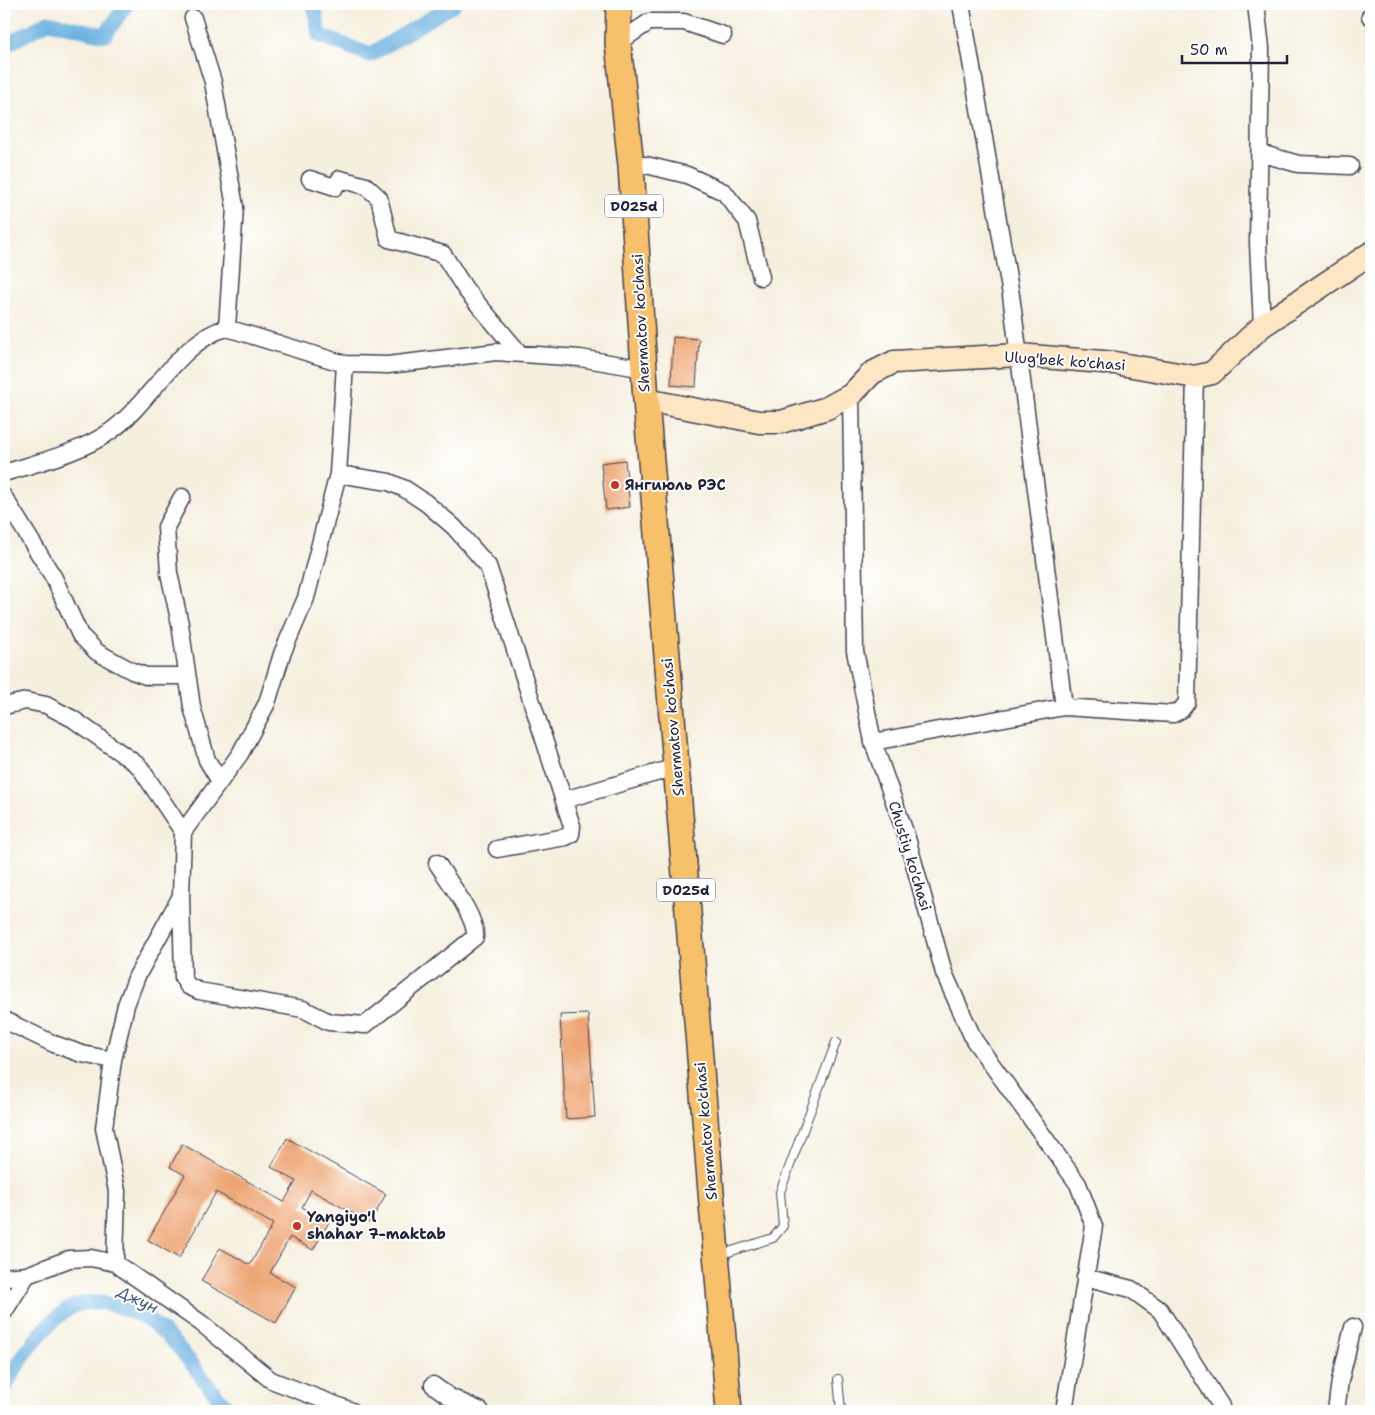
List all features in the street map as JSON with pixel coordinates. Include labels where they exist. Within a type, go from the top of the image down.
[{"type":"main road","name":"Shermatov ko'chasi","points":[[607,4],[618,43]]},
{"type":"main road","name":"Shermatov ko'chasi","points":[[619,4],[618,43],[631,166],[646,400],[729,1411]]},
{"type":"street","points":[[961,4],[970,67],[994,194],[1019,355],[1064,707]]},
{"type":"street","points":[[1256,4],[1261,48],[1258,243],[1262,326]]},
{"type":"street","points":[[193,18],[213,82],[235,207],[227,328]]},
{"type":"street","points":[[618,43],[649,22],[684,22],[723,35]]},
{"type":"street","points":[[1260,153],[1298,164],[1350,166]]},
{"type":"street","points":[[631,166],[646,165],[687,175],[724,192],[747,220],[761,277]]},
{"type":"street","points":[[310,179],[335,187],[340,179],[366,186],[378,198],[389,239],[443,254],[466,290],[520,354]]},
{"type":"street","points":[[873,742],[1064,707],[1174,714],[1182,710],[1187,702],[1195,377],[1212,373],[1262,326],[1371,254]]},
{"type":"street","points":[[4,474],[83,447],[110,432],[134,412],[195,344],[213,332],[227,328],[345,364],[388,365],[496,352],[580,358],[645,369]]},
{"type":"street","name":"Ulug'bek ko'chasi","points":[[646,400],[759,422],[781,422],[827,408],[850,395],[872,373],[894,362],[1019,355],[1116,363],[1195,377]]},
{"type":"street","points":[[345,364],[338,474],[306,598],[282,654],[267,703],[240,754],[219,780],[183,832],[181,896],[183,978],[188,986],[199,991],[303,1009],[329,1022],[365,1025],[475,937],[476,929],[437,863]]},
{"type":"street","name":"Chustiy ko'chasi","points":[[850,395],[855,651],[873,742],[907,838],[944,973],[974,1040],[1078,1184],[1094,1226],[1064,1411]]},
{"type":"street","points":[[338,474],[389,482],[405,489],[426,503],[454,528],[488,566],[559,792],[564,800],[572,826],[568,836],[497,849]]},
{"type":"street","points":[[4,497],[54,578],[80,635],[97,652],[132,672],[146,676],[186,676]]},
{"type":"street","points":[[182,497],[169,518],[165,537],[169,573],[180,624],[186,676],[192,707],[207,760],[219,780]]},
{"type":"street","points":[[4,706],[26,701],[32,702],[46,705],[73,719],[139,766],[183,832]]},
{"type":"street","points":[[564,800],[676,767]]},
{"type":"street","points":[[115,1263],[118,1191],[104,1128],[113,1060],[126,1004],[137,976],[181,896]]},
{"type":"street","points":[[4,1020],[54,1044],[82,1054],[113,1060]]},
{"type":"street","points":[[4,1277],[27,1275],[70,1260],[91,1258],[115,1263],[201,1323],[270,1380],[352,1411]]},
{"type":"street","points":[[4,1312],[27,1275]]},
{"type":"street","points":[[1085,1277],[1131,1289],[1160,1310],[1221,1406],[1221,1411]]},
{"type":"street","points":[[1336,1411],[1340,1381],[1353,1327]]},
{"type":"street","points":[[433,1385],[450,1397],[481,1411]]},
{"type":"lane","points":[[716,1256],[773,1238],[783,1226],[780,1192],[836,1042]]},
{"type":"lane","points":[[838,1379],[841,1411]]},
{"type":"building","points":[[673,337],[699,339],[696,387],[671,385]]},
{"type":"building","name":"Янгиюль РЭС","points":[[625,460],[630,507],[606,510],[601,463]]},
{"type":"building","points":[[588,1014],[595,1117],[566,1119],[560,1015]]},
{"type":"building","points":[[287,1138],[386,1194],[370,1223],[311,1190],[302,1207],[329,1222],[313,1250],[290,1237],[270,1273],[296,1287],[276,1323],[201,1281],[220,1248],[250,1265],[273,1224],[216,1192],[179,1258],[148,1240],[185,1175],[170,1167],[182,1144],[284,1202],[296,1181],[271,1167]]},
{"type":"waterway","points":[[4,46],[48,22],[105,35],[127,4]]},
{"type":"waterway","points":[[314,4],[319,35],[370,55],[454,4]]},
{"type":"waterway","name":"Джун","points":[[4,1391],[16,1367],[35,1340],[57,1317],[80,1304],[98,1303],[118,1306],[152,1323],[184,1354],[231,1411]]},
{"type":"place","name":"Янгиюль РЭС","points":[[615,485]]},
{"type":"place","name":"Yangiyo'l shahar 7-maktab","points":[[297,1226]]}]
